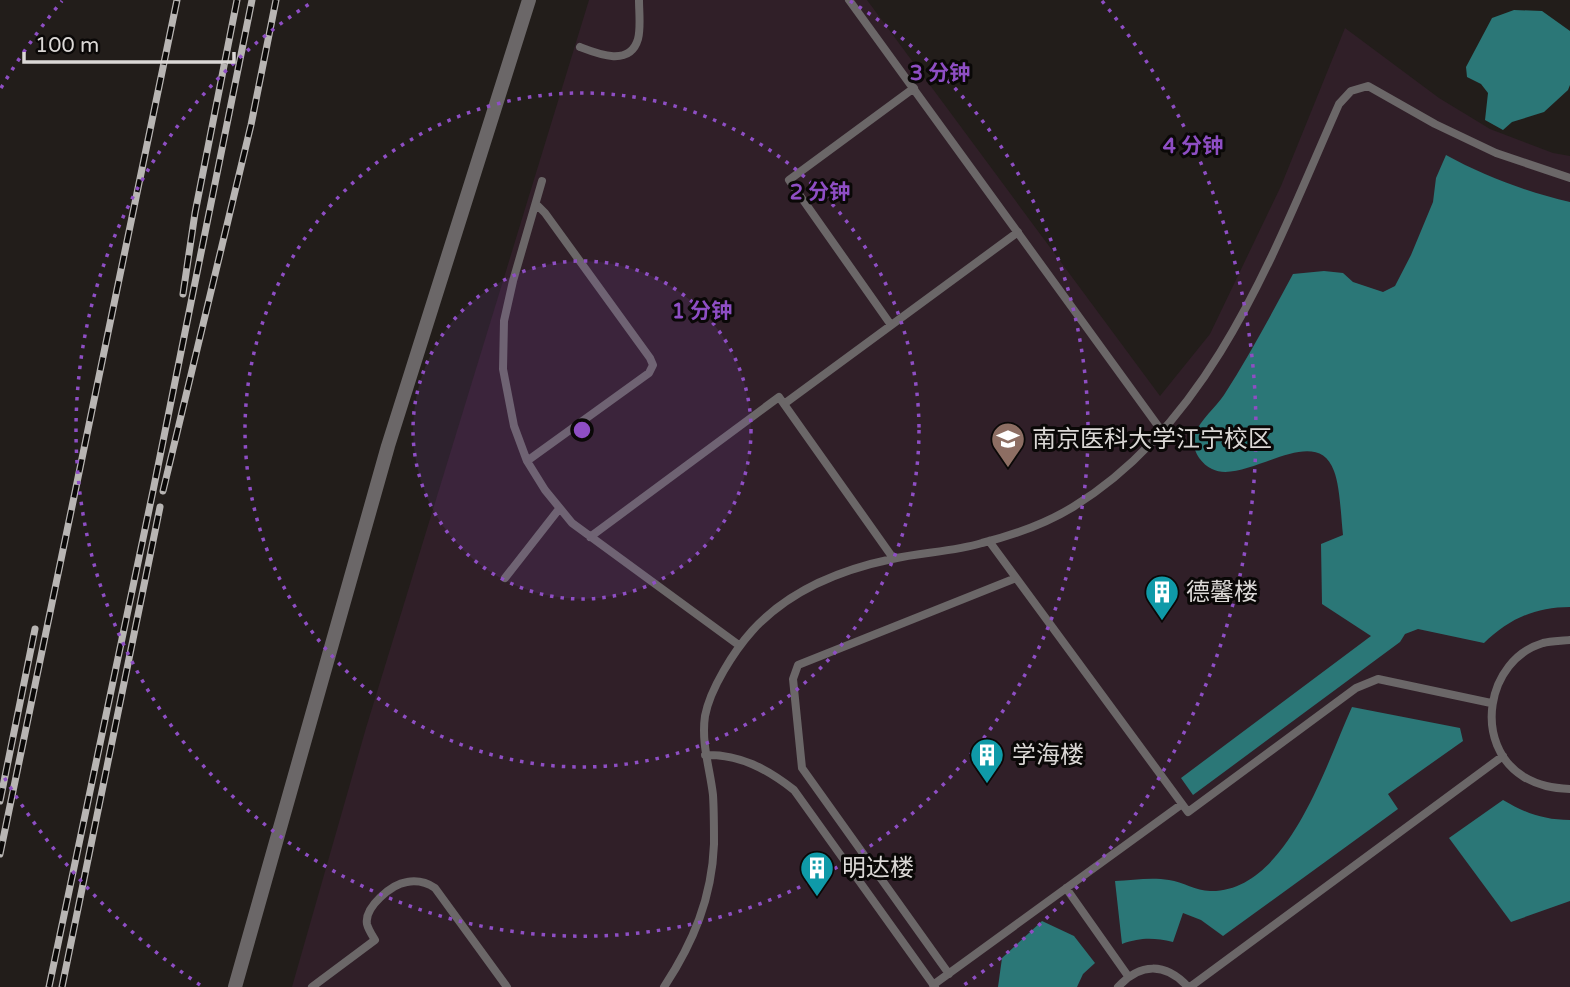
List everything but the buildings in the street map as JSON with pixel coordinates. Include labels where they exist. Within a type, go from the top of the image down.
[{"type":"street","points":[[235,987],[388,446],[529,0]]},
{"type":"lane","points":[[580,47],[605,57],[621,56],[631,51],[638,40],[639,0]]},
{"type":"lane","points":[[849,0],[1161,430]]},
{"type":"lane","points":[[664,987],[695,936],[706,897],[714,847],[713,794],[705,755],[705,716],[715,689],[740,646],[778,607],[814,583],[893,558],[934,553],[1028,529],[1073,507],[1148,447],[1225,348],[1259,285],[1339,104],[1350,90],[1368,86],[1435,124],[1496,153],[1570,178]]},
{"type":"lane","points":[[891,325],[789,180],[914,88]]},
{"type":"lane","points":[[542,181],[504,321],[503,369],[514,426],[527,461],[559,509],[590,537],[740,646]]},
{"type":"lane","points":[[527,461],[649,373],[653,365],[536,204]]},
{"type":"lane","points":[[784,404],[1018,232]]},
{"type":"lane","points":[[590,537],[779,397],[893,558]]},
{"type":"lane","points":[[505,578],[559,509]]},
{"type":"lane","points":[[989,541],[1188,812],[1356,688],[1378,680],[1491,703]]},
{"type":"lane","points":[[949,974],[802,768],[793,679],[799,664],[1016,578]]},
{"type":"lane","points":[[1570,640],[1542,643],[1518,656],[1500,677],[1491,703],[1492,731],[1503,756],[1522,776],[1547,787],[1570,789]]},
{"type":"lane","points":[[705,755],[722,754],[750,762],[772,773],[794,790],[934,986],[1182,804]]},
{"type":"lane","points":[[1118,987],[1128,976],[1144,969],[1162,969],[1178,976],[1189,987],[1503,756]]},
{"type":"lane","points":[[312,987],[375,940],[367,925],[368,910],[372,904],[404,882],[419,881],[435,888],[507,987]]},
{"type":"lane","points":[[1066,888],[1128,976]]},
{"type":"shaded area","name":"南京医科大学江宁校区","points":[[589,0],[867,0],[1160,396],[1210,334],[1281,186],[1345,28],[1439,98],[1490,129],[1553,153],[1570,156],[1570,987],[292,987],[366,728]]},
{"type":"water","points":[[1514,10],[1542,11],[1570,31],[1570,85],[1544,112],[1512,122],[1503,130],[1485,120],[1488,93],[1481,84],[1467,77],[1466,67],[1492,18]]},
{"type":"water","points":[[1446,155],[1506,183],[1570,202],[1570,607],[1545,609],[1523,616],[1503,627],[1484,643],[1418,629],[1405,634],[1400,642],[1193,795],[1181,778],[1371,636],[1322,604],[1321,544],[1343,535],[1336,477],[1325,457],[1312,452],[1296,452],[1226,472],[1212,469],[1200,459],[1194,445],[1195,434],[1221,400],[1293,274],[1324,271],[1343,273],[1353,282],[1383,292],[1395,286],[1433,202],[1436,178]]},
{"type":"water","points":[[1352,707],[1460,728],[1463,741],[1388,794],[1398,809],[1223,936],[1201,920],[1183,913],[1173,942],[1148,939],[1122,944],[1115,881],[1163,879],[1210,891],[1237,886],[1261,871],[1282,849],[1300,821],[1316,791]]},
{"type":"water","points":[[1503,800],[1535,815],[1570,820],[1570,901],[1511,922],[1449,838]]},
{"type":"water","points":[[1042,921],[1074,936],[1095,963],[1083,974],[1077,987],[998,987],[1002,958]]},
{"type":"railway","points":[[0,854],[177,0]]},
{"type":"railway","points":[[183,294],[195,213],[237,0]]},
{"type":"railway","points":[[49,987],[252,0]]},
{"type":"railway","points":[[163,491],[251,125],[276,0]]},
{"type":"railway","points":[[62,987],[160,507]]},
{"type":"railway","points":[[0,801],[35,629]]},
{"type":"place","name":"南京医科大学江宁校区","points":[[1008,469]]},
{"type":"place","name":"德馨楼","points":[[1162,622]]},
{"type":"place","name":"学海楼","points":[[987,785]]},
{"type":"place","name":"明达楼","points":[[817,898]]}]
